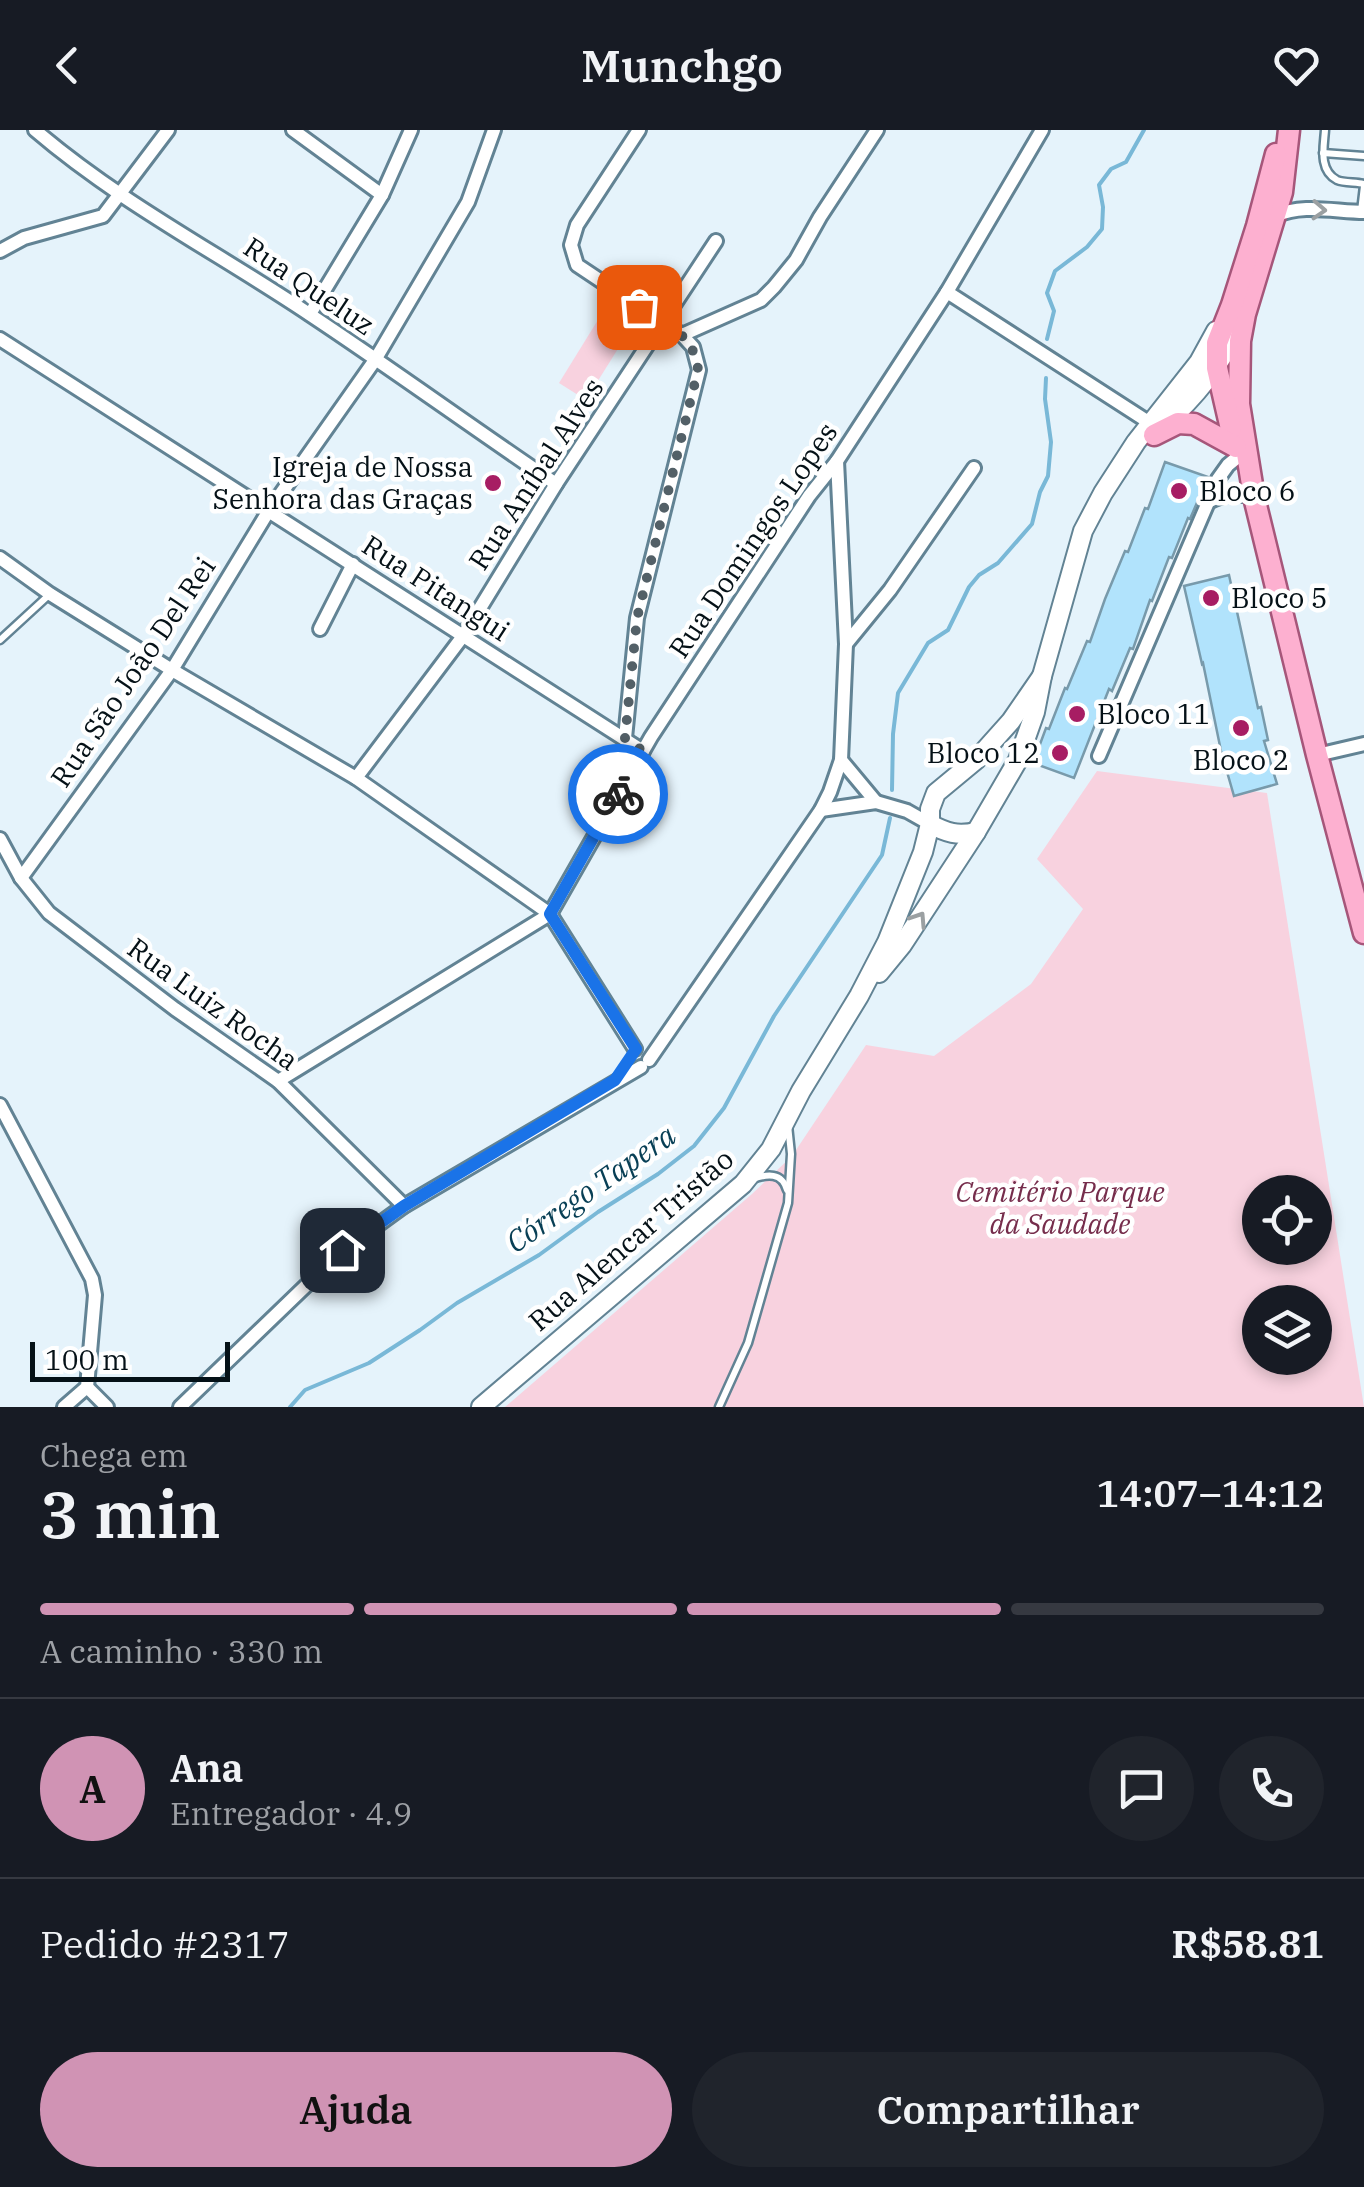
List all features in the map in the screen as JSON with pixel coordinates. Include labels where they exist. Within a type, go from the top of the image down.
[{"type":"main road","points":[[1254,497],[1217,368],[1217,343],[1236,316],[1276,216],[1282,192],[1285,130]]},
{"type":"main road","points":[[1285,130],[1232,305],[1240,341],[1239,404],[1254,497],[1364,933]]},
{"type":"main road","points":[[1152,429],[1236,316]]},
{"type":"main road","points":[[1152,429],[1195,397],[1217,368]]},
{"type":"main road","points":[[1152,429],[1194,424],[1238,451]]},
{"type":"main road","name":"Rua Alencar Tristão","points":[[859,996],[902,945],[1018,760],[1035,712],[1084,531],[1127,457],[1152,429]]},
{"type":"main road","points":[[936,794],[977,759],[1011,721],[1042,676]]},
{"type":"main road","points":[[977,759],[997,766],[1006,783]]},
{"type":"main road","name":"Rua Alencar Tristão","points":[[480,1407],[743,1184],[771,1150],[859,996],[894,926],[922,852],[936,794]]},
{"type":"main road","points":[[930,824],[947,833],[976,832]]},
{"type":"street","name":"Rua Queluz","points":[[36,130],[120,194],[310,314],[556,484]]},
{"type":"street","points":[[0,251],[24,238],[96,220],[109,211],[168,130]]},
{"type":"street","points":[[293,130],[382,195]]},
{"type":"street","points":[[310,314],[382,195],[411,130]]},
{"type":"street","name":"Rua São João Del Rei","points":[[20,878],[172,670],[268,512],[376,360],[468,202],[494,130]]},
{"type":"street","points":[[625,738],[637,618],[697,384],[697,358],[693,346],[682,335],[576,266],[572,245],[578,225],[639,130]]},
{"type":"street","points":[[682,335],[750,305],[774,288],[796,260],[877,130]]},
{"type":"street","name":"Rua Domingos Lopes","points":[[278,1080],[550,914],[643,751],[808,496],[837,461],[947,292],[1042,130]]},
{"type":"street","points":[[1276,216],[1300,209],[1363,212]]},
{"type":"street","name":"Rua Aníbal Alves","points":[[356,778],[463,636],[556,484],[716,241]]},
{"type":"street","points":[[947,292],[1152,429]]},
{"type":"street","name":"Rua Pitangui","points":[[0,339],[643,751]]},
{"type":"street","points":[[1099,756],[1218,479],[1238,451]]},
{"type":"street","points":[[180,1407],[342,1250],[404,1206],[615,1080],[664,1040],[820,810],[841,760],[846,644],[837,461]]},
{"type":"street","points":[[846,644],[890,590],[974,468]]},
{"type":"street","points":[[808,496],[826,494],[839,500]]},
{"type":"street","points":[[1208,502],[1225,494],[1254,497]]},
{"type":"street","points":[[0,558],[172,670],[356,778],[550,914],[640,1056]]},
{"type":"street","points":[[320,628],[353,564]]},
{"type":"street","points":[[1316,755],[1364,744]]},
{"type":"street","points":[[841,760],[876,802]]},
{"type":"street","points":[[907,811],[936,794]]},
{"type":"street","points":[[820,810],[876,802],[907,811],[930,824]]},
{"type":"street","name":"Rua Luiz Rocha","points":[[0,839],[20,878],[49,913],[174,1009],[278,1080],[404,1206]]},
{"type":"street","points":[[0,1106],[92,1280],[87,1387],[64,1407]]},
{"type":"street","points":[[87,1387],[107,1407]]},
{"type":"lane","points":[[1325,130],[1324,164],[1337,180],[1364,185],[1363,212]]},
{"type":"lane","points":[[1323,153],[1364,156]]},
{"type":"lane","points":[[0,640],[50,594]]},
{"type":"lane","points":[[719,1407],[748,1344],[788,1195],[788,1117]]},
{"type":"lane","points":[[743,1184],[766,1174],[776,1176],[786,1184],[788,1195]]},
{"type":"green space","points":[[601,315],[629,331],[586,400],[559,383]]},
{"type":"green space","name":"Cemitério Parque da Saudade","points":[[1097,771],[1267,793],[1327,1175],[1242,1175],[1242,1265],[1332,1265],[1332,1204],[1364,1407],[505,1407],[792,1156],[866,1045],[934,1056],[1031,984],[1083,909],[1037,859]]},
{"type":"building","points":[[1165,462],[1208,477],[1150,600],[1133,649],[1130,648],[1112,691],[1109,689],[1074,778],[1033,763],[1046,728],[1049,729],[1087,641],[1090,642]]},
{"type":"building","points":[[1229,575],[1268,740],[1264,741],[1277,784],[1234,796],[1184,586]]},
{"type":"waterway","name":"Córrego Tapera","points":[[1047,339],[1054,311],[1047,293],[1055,271],[1087,247],[1102,229],[1099,185],[1111,169],[1126,162],[1144,130]]},
{"type":"waterway","name":"Córrego Tapera","points":[[892,790],[898,693],[928,643],[948,630],[969,587],[998,563],[1032,524],[1048,476],[1051,442],[1046,378]]},
{"type":"waterway","name":"Córrego Tapera","points":[[290,1407],[305,1390],[369,1363],[457,1303],[539,1255],[694,1146],[724,1108],[774,1016],[882,855],[890,818]]},
{"type":"way so far","points":[[618,794],[643,751],[625,738],[637,618],[698,370],[693,346],[639,307]]},
{"type":"place","name":"Igreja de Nossa Senhora das Graças","points":[[493,483]]},
{"type":"place","name":"Bloco 6","points":[[1179,491]]},
{"type":"place","name":"Bloco 5","points":[[1211,598]]},
{"type":"place","name":"Bloco 11","points":[[1077,714]]},
{"type":"place","name":"Bloco 2","points":[[1241,728]]},
{"type":"place","name":"Bloco 12","points":[[1060,753]]},
{"type":"route","points":[[342,1250],[404,1206],[615,1080],[636,1049],[550,914],[618,794]]}]
